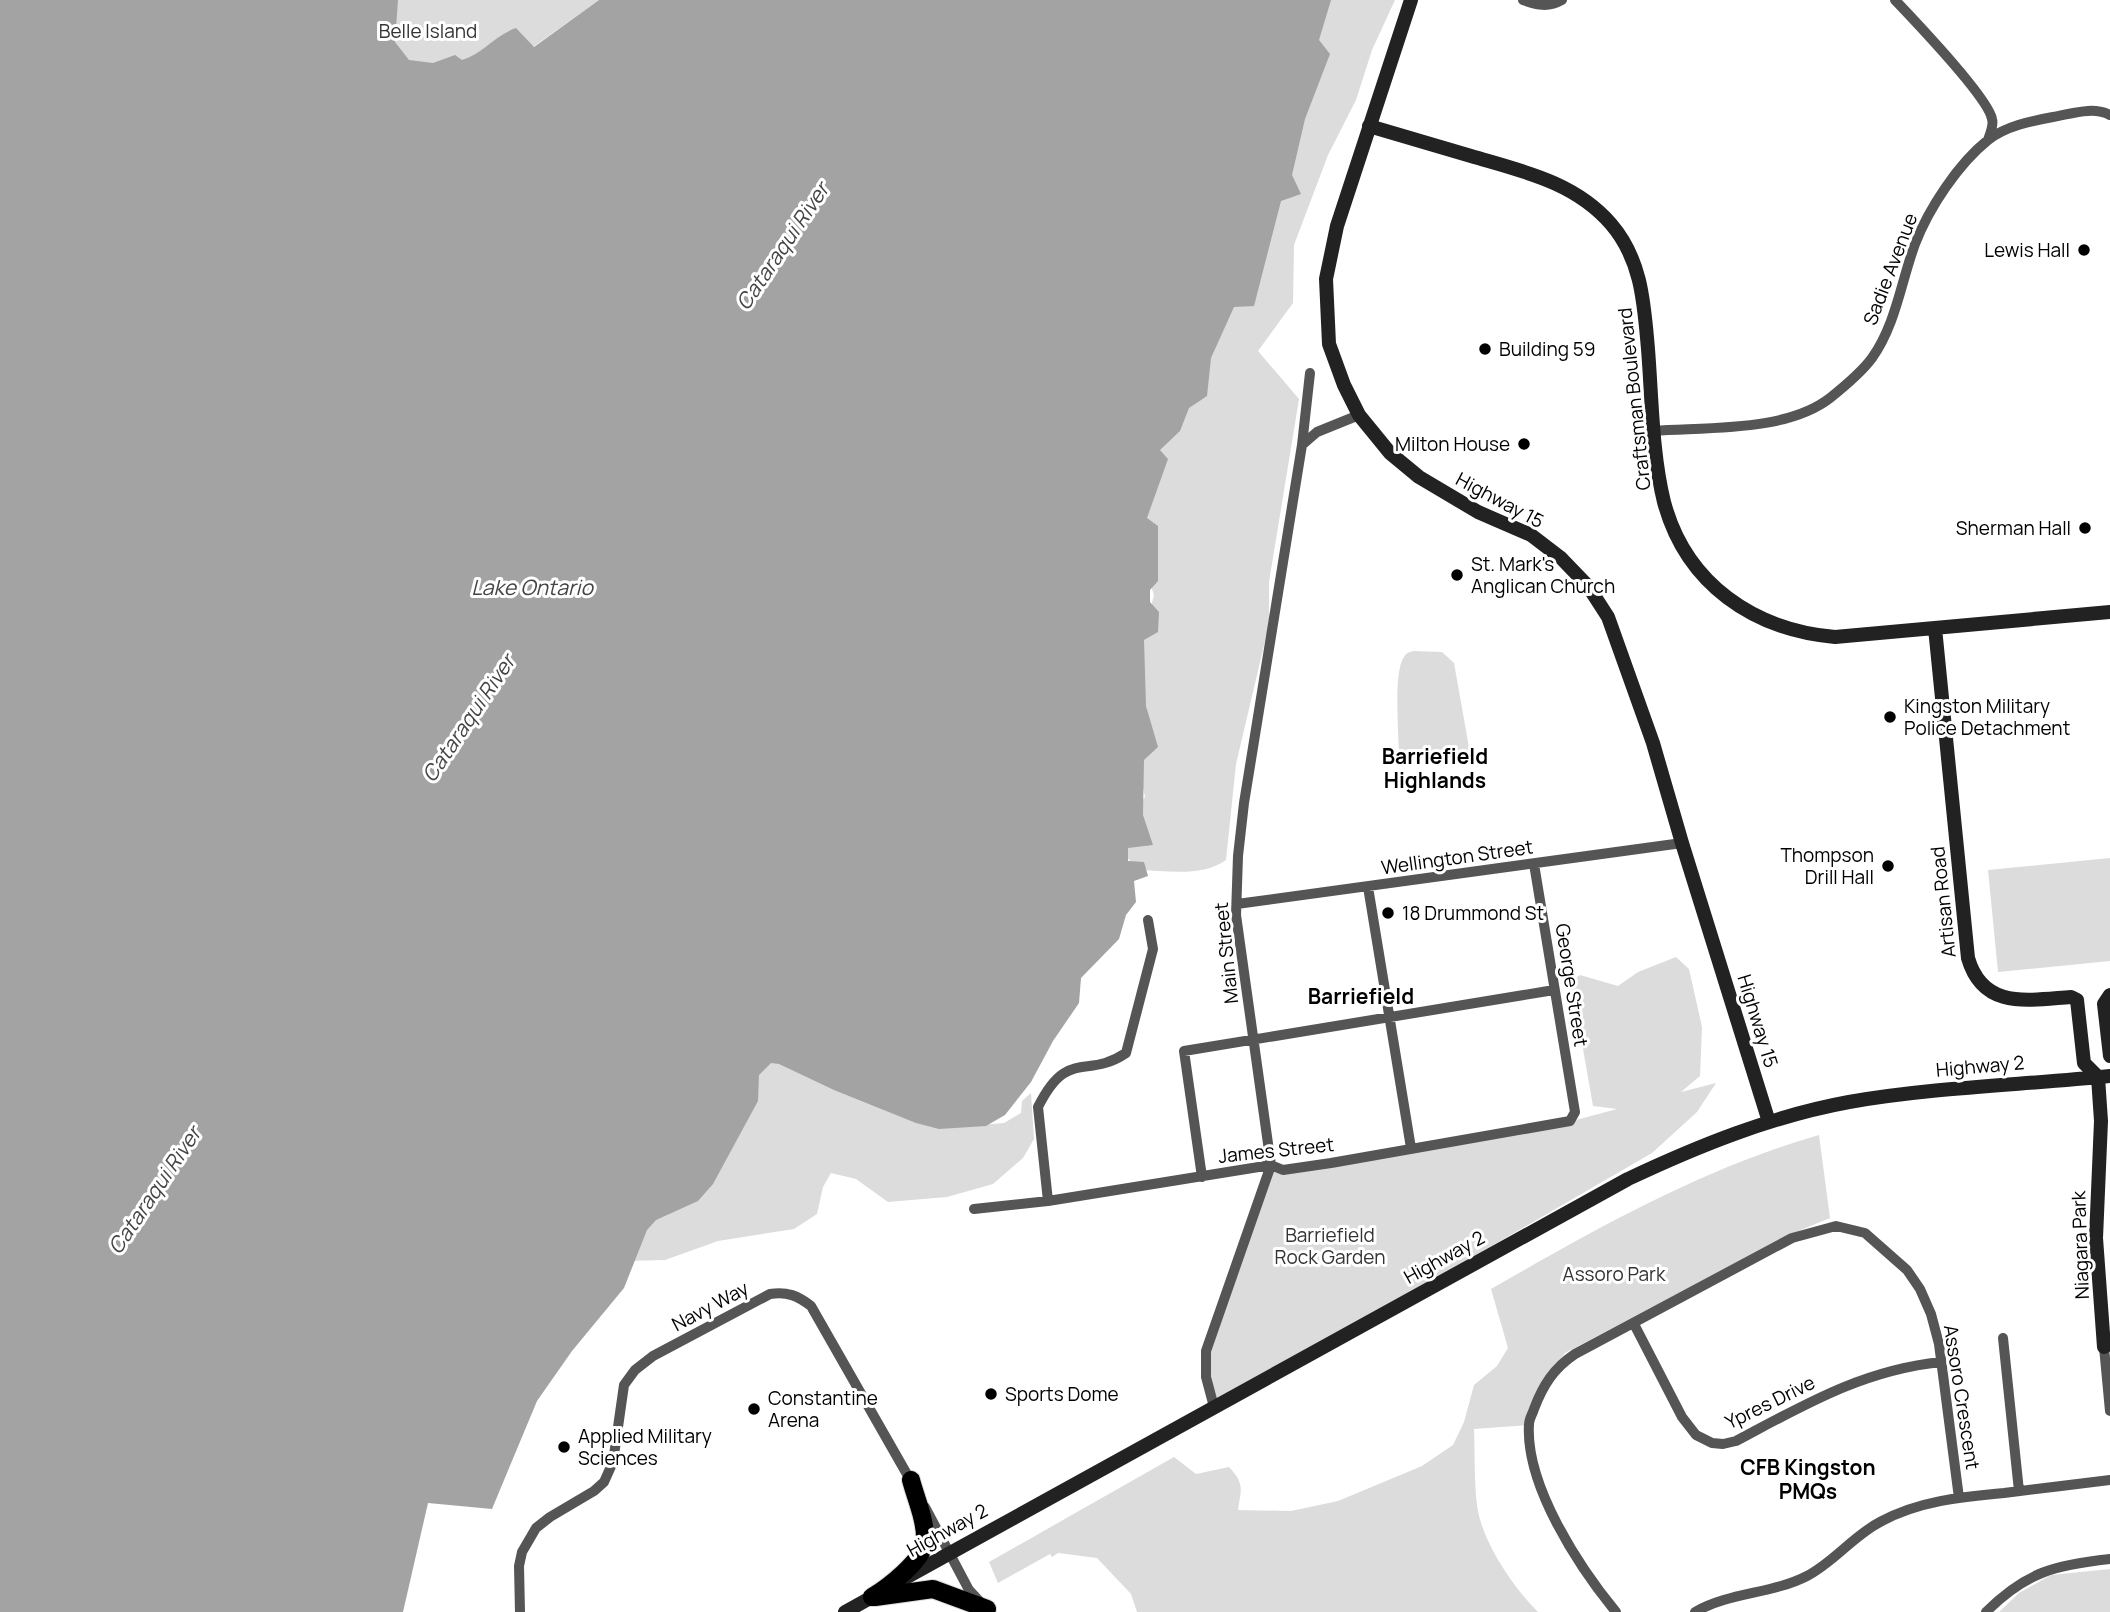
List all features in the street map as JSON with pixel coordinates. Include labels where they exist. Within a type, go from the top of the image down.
[{"type":"main road","name":"Highway 15","points":[[1411,0],[1340,213],[1326,279],[1329,344],[1344,385],[1359,415],[1390,453],[1419,477],[1478,512],[1531,535],[1561,558],[1588,586],[1608,617],[1653,743],[1769,1122]]},
{"type":"main road","name":"Craftsman Boulevard","points":[[1369,126],[1553,181],[1583,198],[1611,225],[1630,251],[1640,280],[1660,481],[1673,525],[1685,551],[1705,577],[1730,600],[1777,626],[1808,635],[1844,637],[2110,612]]},
{"type":"main road","name":"Artisan Road","points":[[1935,628],[1971,971],[1987,990],[2001,997],[2017,1000],[2071,997],[2077,1000],[2084,1063],[2104,1077]]},
{"type":"main road","points":[[2110,995],[2104,1004],[2110,1056]]},
{"type":"main road","points":[[2104,1077],[2110,1062]]},
{"type":"main road","name":"Highway 2","points":[[845,1612],[1628,1179],[1703,1146],[1769,1122],[1847,1102],[1911,1093],[2104,1077]]},
{"type":"main road","name":"Niagara Park","points":[[2104,1077],[2096,1238],[2107,1347]]},
{"type":"main road","points":[[879,1593],[916,1559],[925,1542],[911,1480]]},
{"type":"main road","points":[[879,1593],[933,1588],[990,1611]]},
{"type":"street","points":[[1523,0],[1551,6],[1562,0]]},
{"type":"street","points":[[1895,0],[1983,101],[1992,118],[1988,140]]},
{"type":"street","points":[[1988,140],[2029,122],[2086,111],[2102,111],[2110,115]]},
{"type":"street","points":[[1992,118],[2015,127]]},
{"type":"street","name":"Sadie Avenue","points":[[1654,431],[1761,424],[1801,413],[1827,401],[1851,381],[1872,358],[1886,332],[1916,242],[1945,186],[1988,140]]},
{"type":"street","name":"Main Street","points":[[1214,1408],[1206,1377],[1206,1351],[1271,1165],[1236,915],[1244,803],[1302,445],[1310,373]]},
{"type":"street","points":[[1302,445],[1317,432],[1359,415]]},
{"type":"street","name":"Wellington Street","points":[[1237,904],[1682,843]]},
{"type":"street","name":"George Street","points":[[1534,864],[1575,1112]]},
{"type":"street","points":[[1368,887],[1411,1148]]},
{"type":"street","points":[[1048,1201],[1038,1107],[1045,1093],[1062,1073],[1076,1067],[1115,1061],[1126,1053],[1153,949],[1148,920]]},
{"type":"street","points":[[1202,1177],[1184,1051],[1554,990]]},
{"type":"street","name":"James Street","points":[[974,1209],[1048,1201],[1271,1165],[1283,1170],[1565,1123],[1570,1121],[1575,1112]]},
{"type":"street","name":"Assoro Crescent","points":[[1616,1612],[1574,1556],[1552,1513],[1534,1465],[1529,1423],[1543,1387],[1561,1363],[1793,1238],[1836,1226],[1865,1233],[1907,1270],[1920,1289],[1931,1314],[1941,1362],[1959,1498]]},
{"type":"street","name":"Navy Way","points":[[520,1612],[519,1566],[528,1538],[550,1517],[594,1491],[604,1482],[613,1462],[624,1385],[635,1370],[653,1356],[770,1294],[779,1293],[799,1297],[811,1306],[911,1480],[969,1590],[990,1611]]},
{"type":"street","name":"Ypres Drive","points":[[1634,1324],[1682,1417],[1696,1435],[1712,1443],[1736,1441],[1825,1394],[1879,1373],[1941,1362]]},
{"type":"street","points":[[2003,1338],[2019,1491]]},
{"type":"street","name":"Niagara Park","points":[[2107,1347],[2110,1410]]},
{"type":"street","points":[[1695,1612],[1732,1597],[1808,1576],[1880,1522],[1913,1507],[1959,1498],[2110,1480]]},
{"type":"street","points":[[1986,1612],[2020,1583],[2043,1570],[2110,1559]]},
{"type":"green space","name":"Belle Island","points":[[373,0],[599,0],[533,47],[476,56],[440,67],[402,67]]},
{"type":"green space","points":[[1308,0],[1395,0],[1372,50],[1356,100],[1328,155],[1294,245],[1293,303],[1258,351],[1299,399],[1269,582],[1269,624],[1236,764],[1226,860],[1216,866],[1195,871],[1137,870],[1113,839],[1145,797],[1134,747],[1147,711],[1143,687],[1133,661],[1154,595],[1146,571],[1134,499],[1160,432]]},
{"type":"green space","points":[[1413,651],[1442,652],[1454,663],[1470,753],[1399,758],[1399,676],[1404,657]]},
{"type":"green space","points":[[2110,858],[2110,961],[1998,972],[1988,870]]},
{"type":"green space","name":"Barriefield Rock Garden","points":[[1676,957],[1689,969],[1702,1027],[1700,1076],[1681,1092],[1716,1083],[1697,1112],[1652,1153],[1214,1407],[1205,1365],[1271,1165],[1283,1170],[1565,1123],[1617,1109],[1593,1106],[1571,981],[1580,975],[1618,986],[1638,972]]},
{"type":"green space","points":[[774,1050],[959,1127],[1004,1123],[1021,1113],[1022,1101],[1031,1093],[1034,1139],[1023,1158],[993,1184],[947,1197],[888,1202],[856,1179],[831,1173],[823,1187],[817,1214],[794,1229],[718,1241],[665,1260],[625,1261],[751,1067]]},
{"type":"green space","name":"Assoro Park","points":[[1819,1135],[1830,1218],[1791,1234],[1565,1353],[1548,1378],[1531,1425],[1474,1429],[1475,1477],[1480,1519],[1491,1548],[1518,1590],[1538,1612],[1137,1612],[1131,1594],[1097,1558],[1058,1553],[1052,1557],[1050,1554],[998,1583],[989,1562],[1174,1457],[1196,1474],[1229,1467],[1241,1487],[1238,1510],[1291,1511],[1338,1501],[1422,1466],[1453,1445],[1464,1422],[1474,1385],[1497,1366],[1508,1348],[1491,1289],[1650,1202],[1733,1165]]},
{"type":"green space","points":[[2110,1569],[2110,1612],[1999,1612],[2019,1593],[2051,1575]]},
{"type":"water","name":"Lake Ontario","points":[[0,0],[398,0],[395,42],[409,60],[433,63],[455,55],[462,60],[516,28],[534,47],[599,0],[1331,0],[1319,40],[1330,54],[1305,119],[1292,175],[1301,194],[1281,201],[1254,306],[1234,307],[1211,358],[1207,396],[1189,408],[1180,431],[1160,450],[1168,459],[1147,518],[1158,526],[1158,581],[1150,590],[1150,602],[1159,612],[1158,632],[1144,640],[1146,706],[1158,747],[1144,760],[1143,815],[1153,845],[1128,848],[1128,861],[1144,862],[1148,876],[1134,881],[1136,902],[1126,915],[1119,939],[1081,978],[1079,1003],[1053,1041],[1031,1082],[1005,1115],[986,1126],[939,1129],[916,1123],[834,1090],[779,1064],[771,1063],[759,1075],[758,1101],[713,1184],[698,1201],[656,1220],[647,1230],[624,1288],[572,1351],[537,1401],[492,1509],[428,1503],[403,1612],[0,1612]]},
{"type":"place","name":"Lewis Hall","points":[[2084,250]]},
{"type":"place","name":"Building 59","points":[[1485,349]]},
{"type":"place","name":"Milton House","points":[[1524,444]]},
{"type":"place","name":"Sherman Hall","points":[[2085,528]]},
{"type":"place","name":"St. Mark's Anglican Church","points":[[1457,575]]},
{"type":"place","name":"Kingston Military Police Detachment","points":[[1890,717]]},
{"type":"place","name":"Thompson Drill Hall","points":[[1888,866]]},
{"type":"place","name":"18 Drummond St","points":[[1388,913]]},
{"type":"place","name":"Sports Dome","points":[[991,1394]]},
{"type":"place","name":"Constantine Arena","points":[[754,1409]]},
{"type":"place","name":"Applied Military Sciences","points":[[564,1447]]},
{"type":"district","name":"Barriefield Highlands","points":[[1435,768]]},
{"type":"district","name":"Barriefield","points":[[1361,996]]},
{"type":"district","name":"CFB Kingston PMQs","points":[[1808,1479]]},
{"type":"water label","name":"Cataraqui River","points":[[782,246]]},
{"type":"water label","name":"Cataraqui River","points":[[468,718]]},
{"type":"water label","name":"Cataraqui River","points":[[154,1190]]}]
